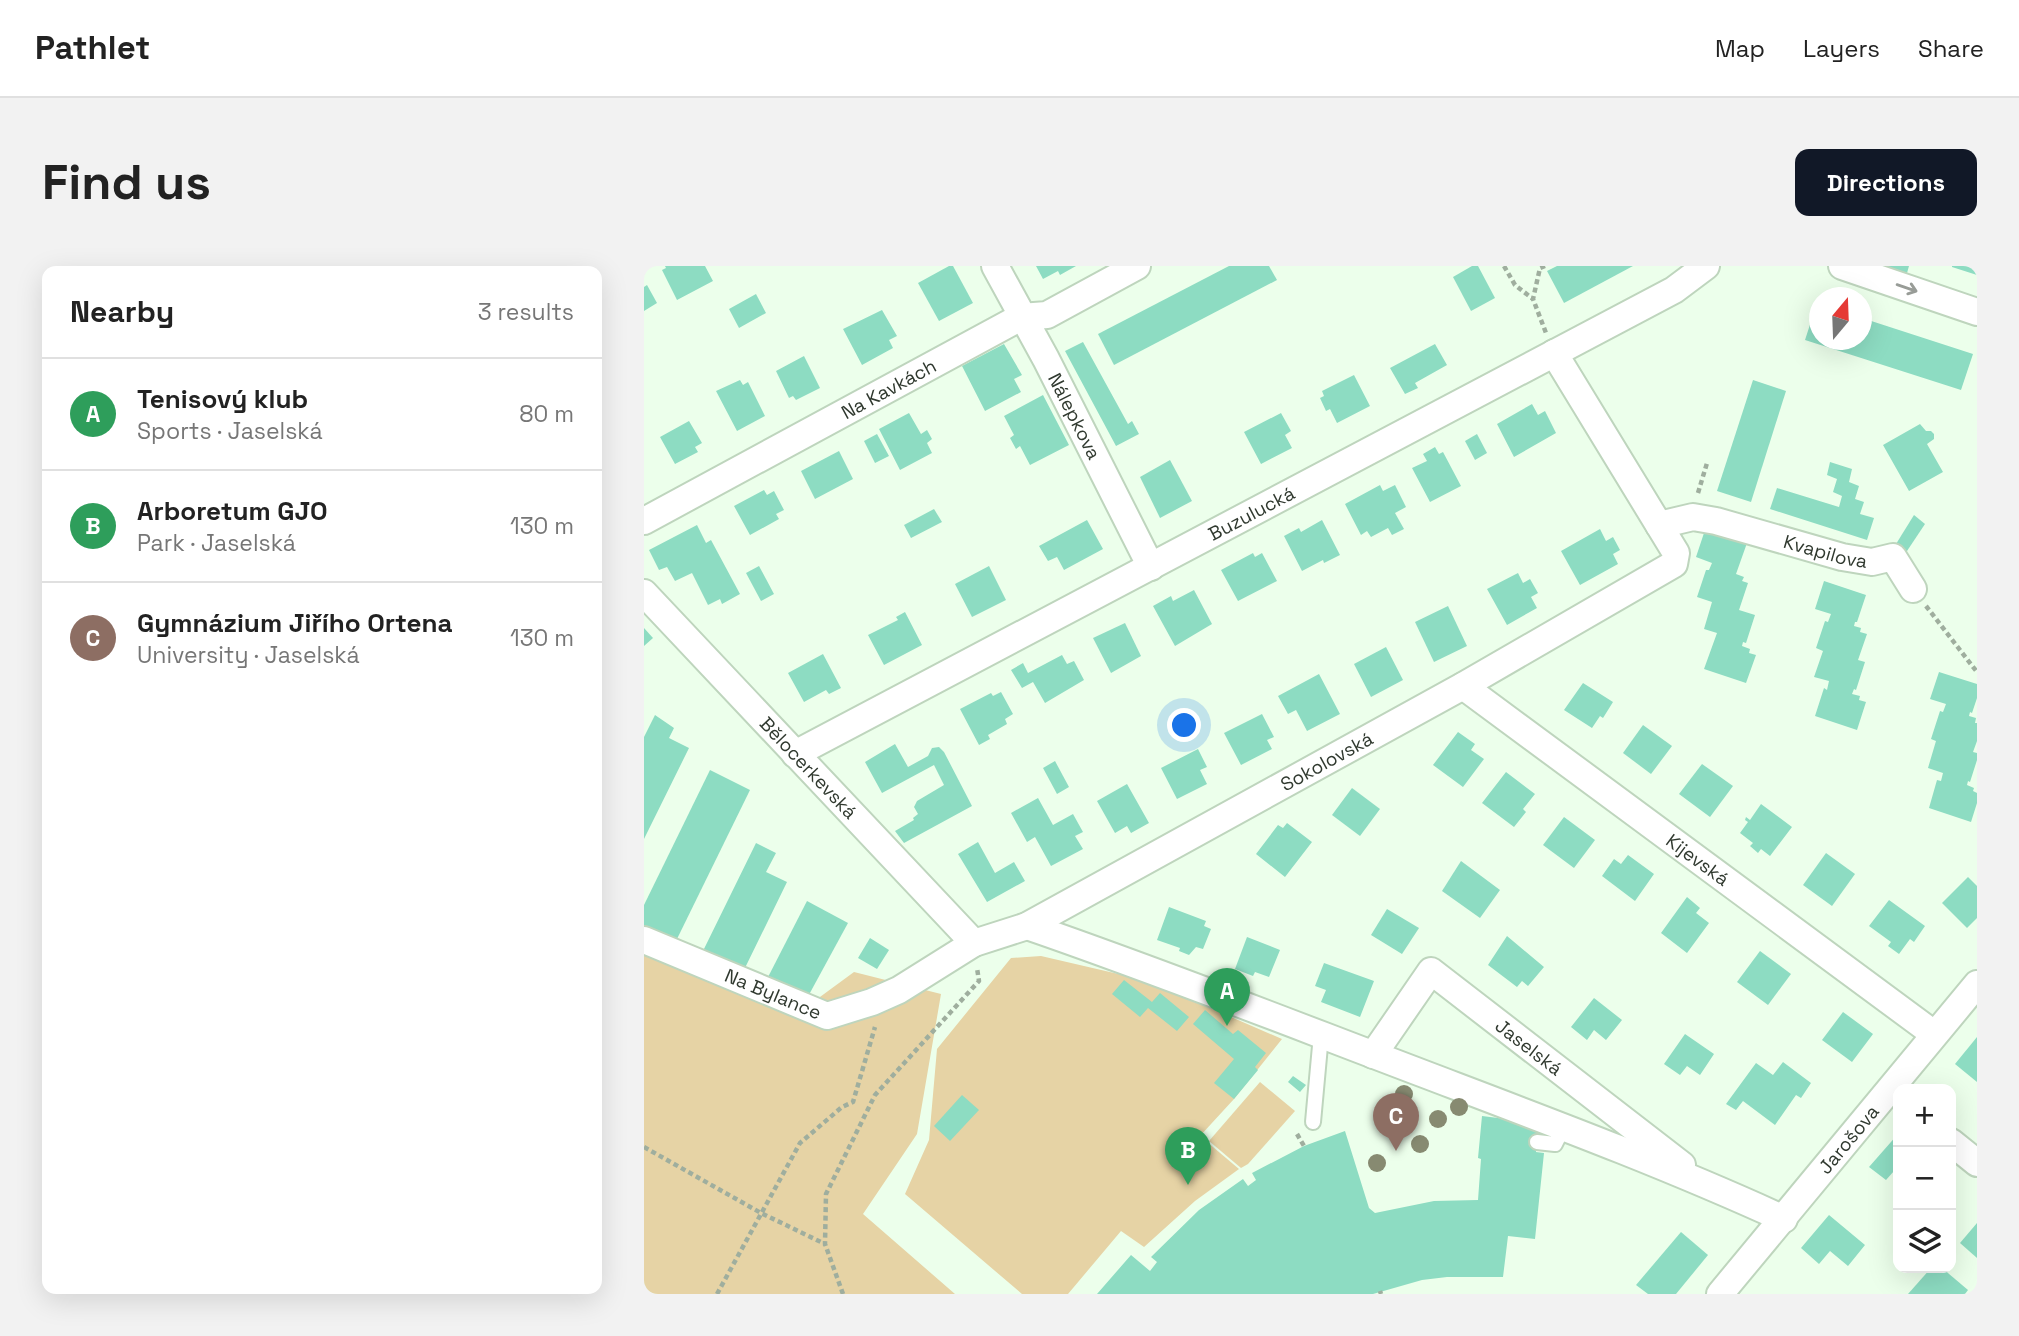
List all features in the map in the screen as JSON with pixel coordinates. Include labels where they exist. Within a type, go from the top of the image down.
[{"type":"street","name":"Nálepkova","points":[[995,266],[1152,567]]},
{"type":"street","name":"Na Kavkách","points":[[644,521],[1021,317],[1047,315],[1137,266]]},
{"type":"street","name":"Buzulucká","points":[[795,754],[1674,290],[1706,266]]},
{"type":"street","points":[[1842,266],[1977,312]]},
{"type":"street","points":[[1554,353],[1659,525]]},
{"type":"street","name":"Kvapilova","points":[[1659,525],[1693,517],[1743,528],[1842,557],[1872,562],[1893,557],[1913,589]]},
{"type":"street","name":"Sokolovská","points":[[974,943],[1027,926],[1462,686],[1674,564],[1676,553],[1659,525]]},
{"type":"street","name":"Bělocerkevská","points":[[644,593],[974,943]]},
{"type":"street","name":"Kijevská","points":[[1462,686],[1934,1034]]},
{"type":"street","name":"Jaselská","points":[[1027,926],[1106,953],[1563,1128],[1619,1155],[1706,1183],[1784,1219]]},
{"type":"street","name":"Na Bylance","points":[[644,940],[827,1016],[899,990],[974,943]]},
{"type":"street","name":"Jaselská","points":[[1373,1055],[1432,971],[1706,1183]]},
{"type":"street","name":"Jarošova","points":[[1901,1084],[1934,1034],[1977,984]]},
{"type":"street","name":"Jarošova","points":[[1720,1294],[1893,1095]]},
{"type":"street","points":[[1956,1146],[1977,1164]]},
{"type":"lane","points":[[1313,1122],[1321,1035]]},
{"type":"lane","points":[[1537,1142],[1555,1144],[1563,1128]]},
{"type":"path","points":[[1504,266],[1515,285],[1533,299],[1554,353]]},
{"type":"path","points":[[1533,299],[1541,268],[1545,266]]},
{"type":"path","points":[[1695,501],[1707,463]]},
{"type":"path","points":[[1913,589],[1977,672]]},
{"type":"path","points":[[843,1294],[825,1244],[826,1194],[876,1095],[979,981],[974,943]]},
{"type":"path","points":[[717,1294],[800,1143],[842,1107],[853,1102],[883,997]]},
{"type":"path","points":[[644,1147],[761,1213],[825,1244]]},
{"type":"shaded area","points":[[644,948],[794,1016],[854,972],[941,994],[917,1134],[863,1214],[955,1294],[644,1294]]},
{"type":"shaded area","points":[[1041,956],[1127,976],[1282,1039],[1200,1136],[1239,1169],[1195,1201],[1144,1247],[1121,1231],[1068,1294],[1022,1294],[905,1194],[929,1140],[937,1049],[1011,958]]},
{"type":"shaded area","points":[[1260,1082],[1295,1111],[1248,1164],[1241,1168],[1209,1141]]},
{"type":"building","points":[[665,266],[705,266],[713,281],[677,300],[662,270]]},
{"type":"building","points":[[953,266],[973,303],[939,321],[918,283]]},
{"type":"building","points":[[1036,266],[1076,266],[1060,275],[1058,271],[1043,279]]},
{"type":"building","points":[[1229,266],[1269,266],[1277,280],[1114,365],[1098,334]]},
{"type":"building","points":[[1472,266],[1478,266],[1495,298],[1471,311],[1453,277]]},
{"type":"building","points":[[1557,266],[1633,266],[1564,303],[1547,271]]},
{"type":"building","points":[[1886,266],[1909,266],[1907,273]]},
{"type":"building","points":[[1977,266],[1977,275],[1952,267]]},
{"type":"building","points":[[647,285],[657,303],[644,311],[644,287]]},
{"type":"building","points":[[756,294],[766,313],[739,328],[729,309]]},
{"type":"building","points":[[882,310],[897,336],[889,340],[893,348],[862,365],[843,329]]},
{"type":"building","points":[[1872,321],[1973,354],[1961,390],[1836,350],[1872,350]]},
{"type":"building","points":[[1083,342],[1128,424],[1132,421],[1139,434],[1116,446],[1065,351]]},
{"type":"building","points":[[1004,344],[1022,375],[1014,379],[1021,392],[985,411],[962,366]]},
{"type":"building","points":[[1435,344],[1447,365],[1415,383],[1418,388],[1405,394],[1390,368]]},
{"type":"building","points":[[804,356],[820,388],[796,400],[793,396],[789,398],[776,371]]},
{"type":"building","points":[[1354,375],[1370,406],[1337,423],[1330,409],[1326,411],[1320,398],[1324,396],[1322,391]]},
{"type":"building","points":[[740,380],[743,385],[748,382],[765,416],[737,431],[716,391]]},
{"type":"building","points":[[1753,380],[1786,391],[1751,502],[1717,491]]},
{"type":"building","points":[[1043,395],[1069,445],[1030,465],[1020,446],[1016,449],[1010,438],[1014,435],[1004,416]]},
{"type":"building","points":[[1532,404],[1538,415],[1545,411],[1556,433],[1514,457],[1497,424]]},
{"type":"building","points":[[909,413],[921,434],[927,430],[932,439],[927,443],[932,453],[900,470],[879,429]]},
{"type":"building","points":[[1281,413],[1291,431],[1285,435],[1292,448],[1261,464],[1244,432]]},
{"type":"building","points":[[689,421],[702,443],[695,447],[698,452],[675,464],[660,437]]},
{"type":"building","points":[[1920,424],[1926,431],[1934,434],[1934,439],[1927,444],[1943,472],[1909,491],[1883,445]]},
{"type":"building","points":[[877,434],[889,456],[875,463],[864,441]]},
{"type":"building","points":[[1477,434],[1487,453],[1475,460],[1465,441]]},
{"type":"building","points":[[1435,447],[1439,454],[1443,452],[1461,486],[1430,502],[1412,468],[1427,461],[1423,454]]},
{"type":"building","points":[[839,451],[853,479],[815,499],[801,471]]},
{"type":"building","points":[[1170,460],[1192,501],[1160,518],[1140,477]]},
{"type":"building","points":[[1830,462],[1852,469],[1849,482],[1859,486],[1855,499],[1864,502],[1860,514],[1874,518],[1867,540],[1770,509],[1777,488],[1839,507],[1842,496],[1833,492],[1837,479],[1827,475]]},
{"type":"building","points":[[1380,485],[1383,491],[1395,485],[1406,507],[1395,513],[1404,529],[1392,535],[1388,528],[1371,537],[1367,531],[1361,535],[1345,504]]},
{"type":"building","points":[[764,490],[767,495],[774,491],[784,510],[776,514],[779,519],[750,535],[734,506]]},
{"type":"building","points":[[934,509],[942,522],[911,538],[904,525]]},
{"type":"building","points":[[1914,515],[1925,524],[1903,557],[1896,544]]},
{"type":"building","points":[[1087,520],[1103,549],[1064,570],[1057,557],[1048,561],[1039,546]]},
{"type":"building","points":[[1322,520],[1340,555],[1302,571],[1284,536],[1299,528],[1301,532]]},
{"type":"building","points":[[697,525],[706,543],[711,540],[740,594],[722,604],[720,599],[708,605],[692,573],[675,581],[667,567],[659,570],[649,550]]},
{"type":"building","points":[[1600,529],[1606,541],[1613,537],[1620,550],[1613,554],[1618,564],[1580,585],[1561,551]]},
{"type":"building","points":[[1705,530],[1747,543],[1736,574],[1744,577],[1742,581],[1748,583],[1739,610],[1755,615],[1746,643],[1743,642],[1742,646],[1750,649],[1749,653],[1756,655],[1746,683],[1704,669],[1717,633],[1704,629],[1712,602],[1697,597],[1706,570],[1709,570],[1712,563],[1696,557]]},
{"type":"building","points":[[1253,553],[1255,557],[1262,553],[1277,581],[1238,601],[1221,570]]},
{"type":"building","points":[[759,566],[774,594],[761,601],[746,573]]},
{"type":"building","points":[[989,566],[1006,600],[972,617],[955,584]]},
{"type":"building","points":[[1518,573],[1523,583],[1530,579],[1538,593],[1531,597],[1537,608],[1507,625],[1487,589]]},
{"type":"building","points":[[1824,581],[1866,595],[1854,626],[1867,634],[1858,660],[1865,662],[1856,690],[1854,689],[1852,694],[1860,696],[1859,700],[1866,702],[1857,730],[1815,716],[1829,681],[1814,677],[1823,651],[1816,648],[1825,621],[1828,622],[1831,614],[1815,609]]},
{"type":"building","points":[[1194,590],[1212,624],[1175,646],[1153,606],[1171,596],[1173,601]]},
{"type":"building","points":[[1448,606],[1467,646],[1434,662],[1415,622]]},
{"type":"building","points":[[905,612],[922,645],[884,665],[868,635],[898,620],[896,617]]},
{"type":"building","points":[[1125,623],[1141,656],[1111,673],[1093,638]]},
{"type":"building","points":[[644,628],[653,638],[644,646]]},
{"type":"building","points":[[1386,647],[1403,680],[1371,697],[1354,664]]},
{"type":"building","points":[[823,654],[841,688],[829,694],[826,690],[804,702],[788,673]]},
{"type":"building","points":[[1062,655],[1067,664],[1074,661],[1084,680],[1045,703],[1033,682],[1022,688],[1011,670],[1023,663],[1028,673]]},
{"type":"building","points":[[1939,672],[1977,684],[1977,698],[1969,716],[1976,718],[1977,723],[1977,741],[1973,752],[1977,753],[1977,760],[1967,785],[1977,793],[1971,822],[1929,808],[1937,780],[1941,781],[1943,773],[1928,768],[1936,741],[1931,739],[1940,711],[1943,712],[1946,704],[1930,699]]},
{"type":"building","points":[[1319,674],[1340,714],[1307,731],[1296,710],[1288,714],[1278,696]]},
{"type":"building","points":[[1583,683],[1613,702],[1603,718],[1600,716],[1592,728],[1564,710]]},
{"type":"building","points":[[1001,692],[1013,714],[1005,719],[1007,724],[988,735],[990,739],[979,745],[960,709],[991,693],[993,696]]},
{"type":"building","points":[[1262,714],[1274,737],[1267,740],[1272,749],[1241,765],[1224,733]]},
{"type":"building","points":[[655,715],[674,728],[669,738],[689,748],[644,839],[644,737]]},
{"type":"building","points":[[1643,725],[1672,746],[1651,774],[1623,753]]},
{"type":"building","points":[[1458,732],[1475,744],[1471,750],[1484,759],[1463,787],[1433,765]]},
{"type":"building","points":[[895,744],[908,767],[928,756],[932,748],[939,747],[972,806],[904,843],[895,831],[914,820],[918,814],[914,807],[917,801],[944,785],[934,765],[882,793],[865,762]]},
{"type":"building","points":[[1198,749],[1207,767],[1200,770],[1207,784],[1177,799],[1161,768]]},
{"type":"building","points":[[1055,761],[1069,787],[1057,794],[1043,768]]},
{"type":"building","points":[[1702,764],[1733,786],[1710,817],[1679,794]]},
{"type":"building","points":[[710,770],[750,790],[676,941],[644,926],[644,905]]},
{"type":"building","points":[[1506,772],[1535,794],[1514,827],[1482,803]]},
{"type":"building","points":[[1127,784],[1149,823],[1131,833],[1127,826],[1115,833],[1097,801]]},
{"type":"building","points":[[1352,788],[1380,809],[1360,836],[1332,815]]},
{"type":"building","points":[[1038,798],[1053,825],[1073,814],[1083,832],[1075,836],[1083,849],[1051,866],[1035,837],[1027,842],[1011,813]]},
{"type":"building","points":[[1761,804],[1792,827],[1770,856],[1761,849],[1758,853],[1750,846],[1753,843],[1740,833],[1748,822],[1746,817],[1750,820]]},
{"type":"building","points":[[1564,817],[1595,840],[1574,868],[1543,845]]},
{"type":"building","points":[[1287,823],[1312,842],[1285,877],[1256,854],[1278,825],[1283,828]]},
{"type":"building","points":[[978,842],[995,873],[1014,862],[1025,881],[987,902],[958,854]]},
{"type":"building","points":[[756,843],[776,853],[766,872],[787,882],[743,972],[702,953]]},
{"type":"building","points":[[1826,853],[1855,874],[1832,906],[1803,885]]},
{"type":"building","points":[[1628,855],[1654,874],[1635,901],[1602,876],[1614,859],[1621,864]]},
{"type":"building","points":[[1461,861],[1500,890],[1480,918],[1442,891]]},
{"type":"building","points":[[1968,877],[1977,886],[1977,918],[1967,928],[1942,903]]},
{"type":"building","points":[[1687,897],[1700,908],[1696,913],[1709,923],[1687,953],[1661,933]]},
{"type":"building","points":[[1889,900],[1925,926],[1914,942],[1910,939],[1899,954],[1888,946],[1891,942],[1869,926]]},
{"type":"building","points":[[807,901],[848,923],[805,1002],[766,981]]},
{"type":"building","points":[[1169,907],[1206,921],[1204,926],[1211,929],[1203,949],[1196,947],[1189,955],[1179,951],[1180,948],[1157,940]]},
{"type":"building","points":[[1387,909],[1419,928],[1402,954],[1371,935]]},
{"type":"building","points":[[1507,936],[1544,967],[1528,986],[1522,981],[1517,987],[1488,965]]},
{"type":"building","points":[[1247,937],[1280,950],[1269,977],[1255,972],[1253,976],[1235,969]]},
{"type":"building","points":[[870,938],[889,950],[877,969],[858,958]]},
{"type":"building","points":[[1760,951],[1791,974],[1768,1005],[1737,982]]},
{"type":"building","points":[[1324,963],[1374,981],[1360,1017],[1321,1002],[1326,990],[1315,986]]},
{"type":"building","points":[[1124,980],[1152,1002],[1160,993],[1189,1017],[1177,1031],[1148,1008],[1140,1017],[1112,994]]},
{"type":"building","points":[[1594,998],[1622,1020],[1606,1040],[1594,1030],[1587,1040],[1571,1027]]},
{"type":"building","points":[[1205,1010],[1233,1034],[1238,1030],[1266,1053],[1255,1067],[1258,1070],[1234,1099],[1214,1083],[1234,1059],[1193,1024]]},
{"type":"building","points":[[1843,1012],[1873,1034],[1852,1062],[1822,1040]]},
{"type":"building","points":[[1685,1034],[1714,1054],[1700,1075],[1687,1066],[1680,1075],[1664,1064]]},
{"type":"building","points":[[1977,1037],[1977,1082],[1955,1064]]},
{"type":"building","points":[[1783,1062],[1811,1083],[1801,1098],[1796,1095],[1775,1125],[1743,1101],[1736,1110],[1726,1104],[1756,1063],[1773,1075]]},
{"type":"building","points":[[1293,1076],[1306,1085],[1300,1092],[1288,1082]]},
{"type":"building","points":[[962,1095],[979,1110],[950,1141],[934,1126]]},
{"type":"building","points":[[1482,1116],[1538,1123],[1536,1152],[1544,1153],[1535,1239],[1508,1236],[1503,1277],[1422,1280],[1373,1294],[1097,1294],[1131,1255],[1150,1271],[1157,1262],[1151,1257],[1199,1210],[1243,1179],[1248,1186],[1256,1180],[1252,1173],[1304,1146],[1345,1131],[1369,1208],[1375,1213],[1434,1201],[1478,1200]]},
{"type":"building","points":[[1893,1140],[1893,1172],[1886,1180],[1869,1167]]},
{"type":"building","points":[[1829,1215],[1865,1245],[1848,1266],[1830,1251],[1819,1264],[1801,1248]]},
{"type":"building","points":[[1977,1223],[1977,1258],[1960,1243]]},
{"type":"building","points":[[1681,1232],[1708,1255],[1676,1294],[1648,1294],[1636,1285]]},
{"type":"building","points":[[1927,1273],[1948,1273],[1968,1290],[1965,1294],[1908,1294]]},
{"type":"place","name":"Tenisový klub","points":[[1227,1026]]},
{"type":"place","name":"Gymnázium Jiřího Ortena","points":[[1396,1151]]},
{"type":"place","name":"Arboretum GJO","points":[[1188,1185]]}]
